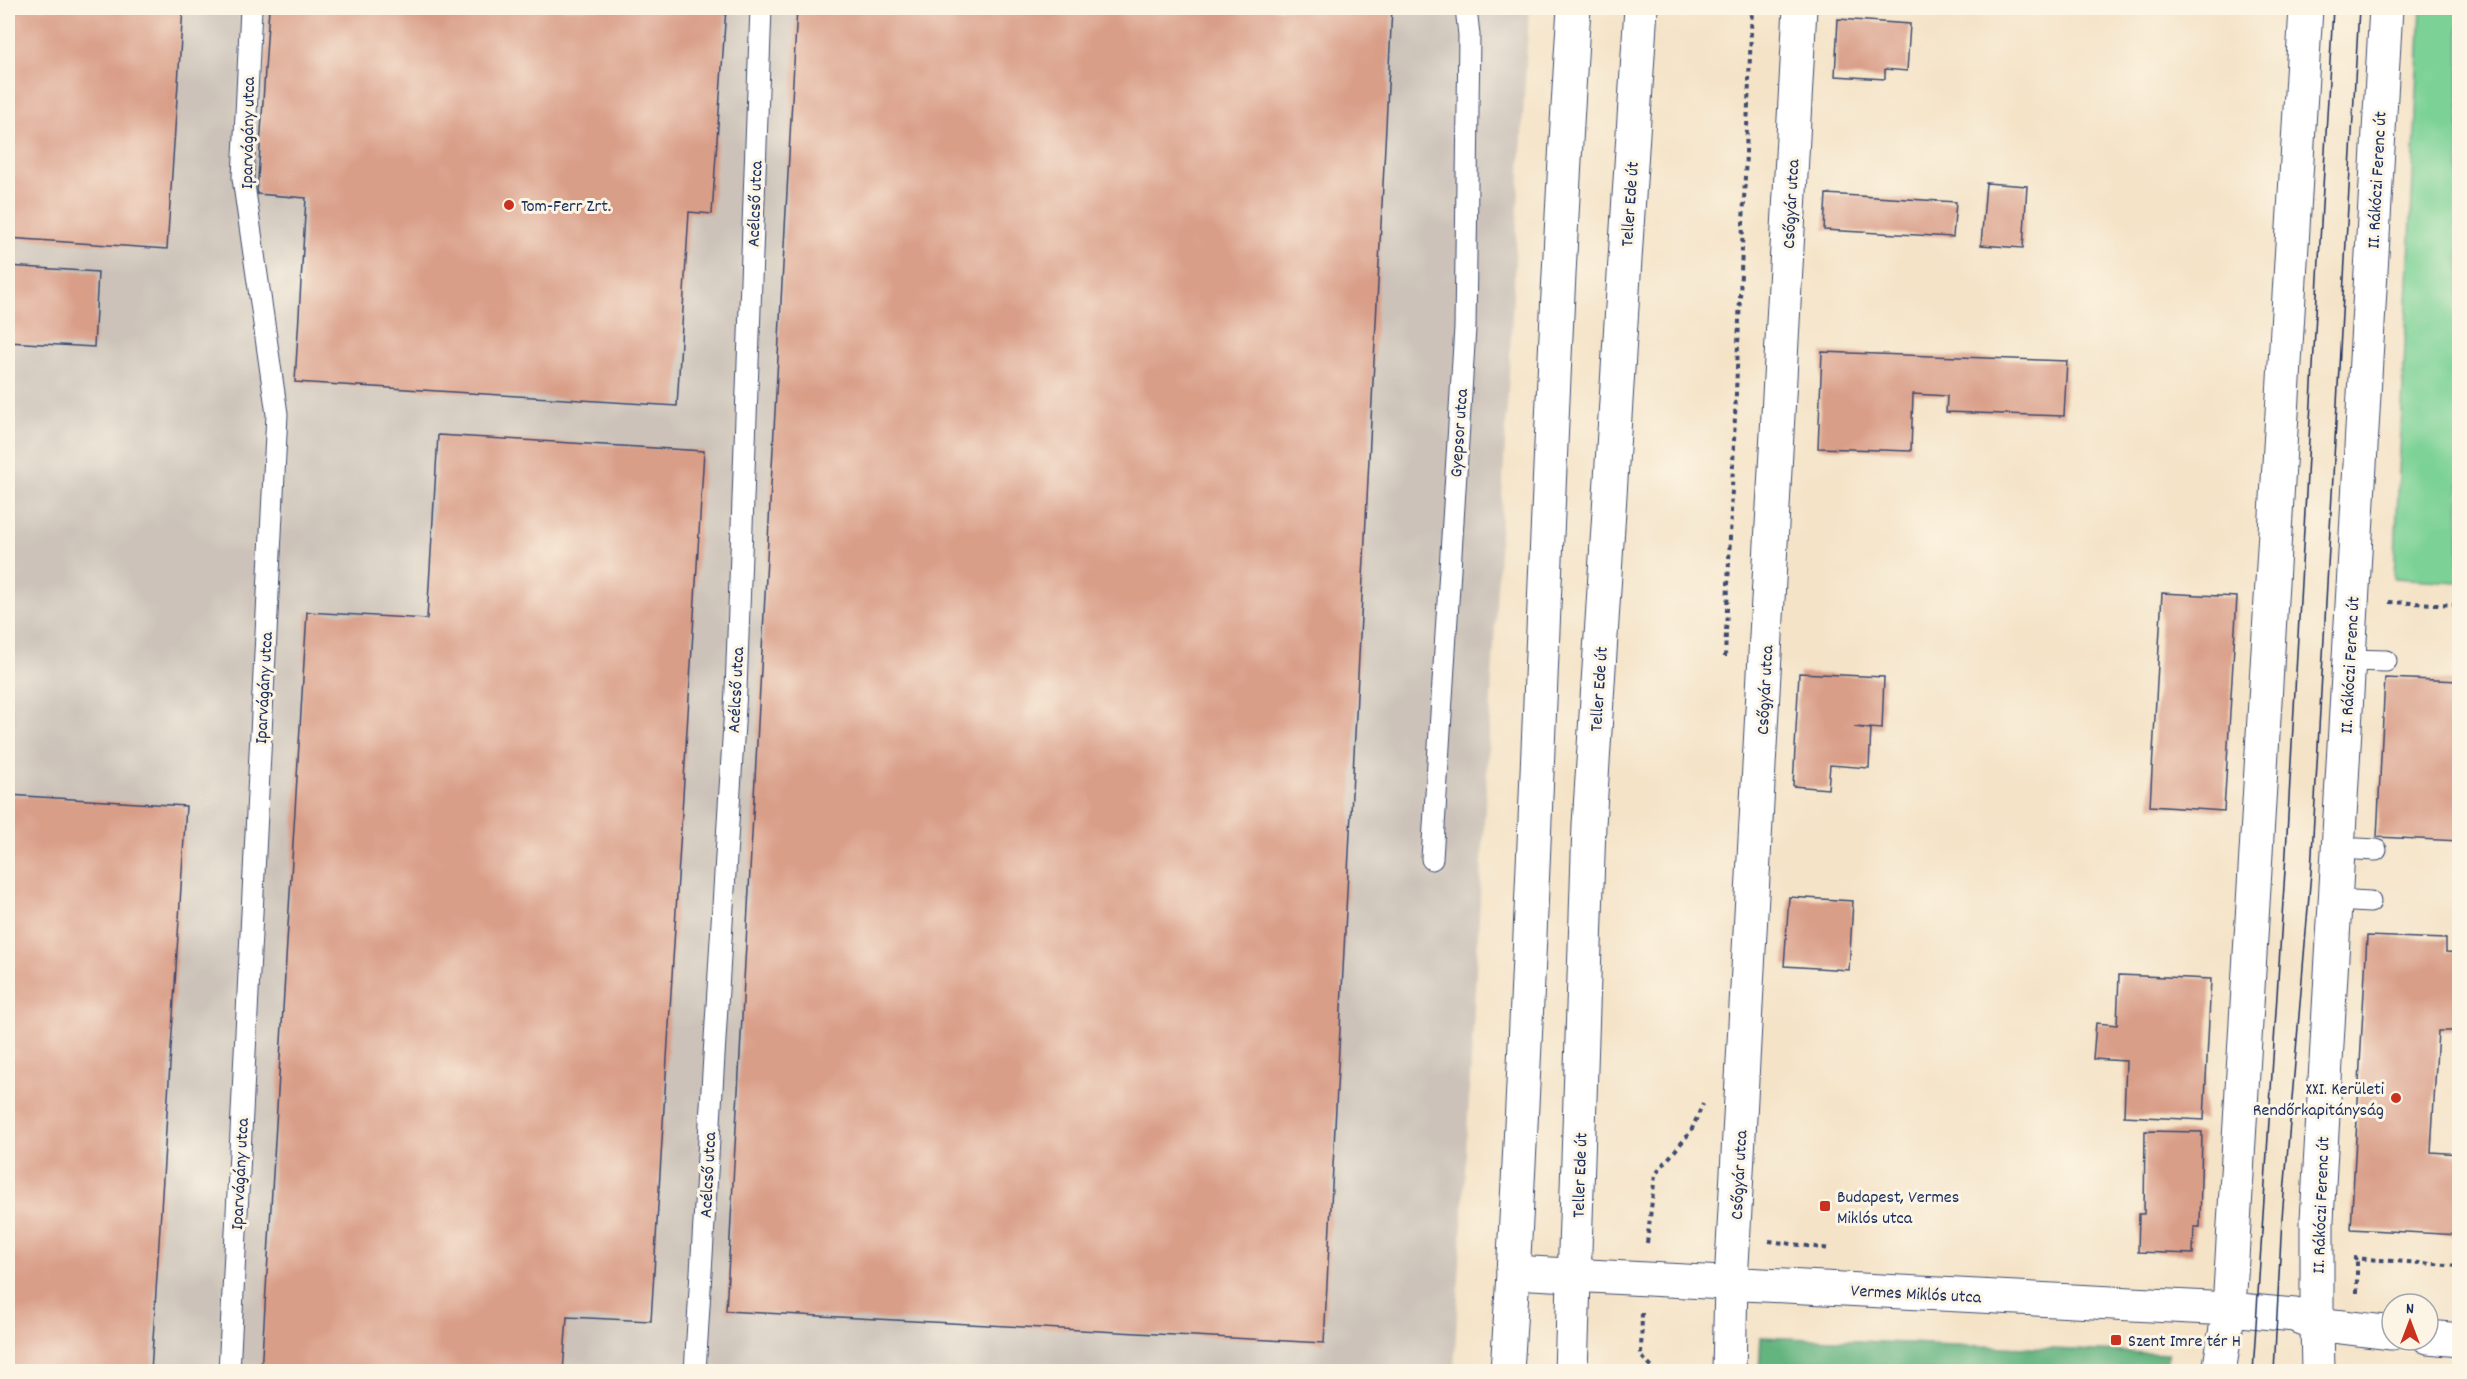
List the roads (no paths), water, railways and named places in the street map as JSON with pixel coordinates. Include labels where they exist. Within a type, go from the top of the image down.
[{"type":"street","points":[[1508,1371],[1563,179],[1574,8]]},
{"type":"street","name":"Teller Ede út","points":[[1571,1371],[1576,1275],[1589,825],[1641,8]]},
{"type":"street","name":"Csőgyár utca","points":[[1729,1371],[1731,1283],[1800,8]]},
{"type":"street","points":[[2219,1371],[2229,1310],[2306,8]]},
{"type":"street","name":"II. Rákóczi Ferenc út","points":[[2318,1371],[2317,1220],[2385,8]]},
{"type":"street","name":"Vermes Miklós utca","points":[[1513,1272],[2229,1310],[2295,1315],[2317,1324],[2380,1332]]},
{"type":"street","points":[[2440,1338],[2460,1340]]},
{"type":"lane","name":"Iparvágány utca","points":[[229,1371],[277,414],[243,178],[251,8]]},
{"type":"lane","name":"Acélcső utca","points":[[695,1371],[736,690],[761,8]]},
{"type":"lane","name":"Gyepsor utca","points":[[1432,859],[1465,328],[1469,35],[1466,8]]},
{"type":"lane","points":[[2349,660],[2386,661]]},
{"type":"lane","points":[[2338,848],[2376,850]]},
{"type":"lane","points":[[2335,900],[2370,902]]},
{"type":"tram line","points":[[2253,1372],[2285,870],[2333,8]]},
{"type":"tram line","points":[[2274,1372],[2282,1218],[2311,872],[2359,8]]},
{"type":"place","name":"Tom-Ferr Zrt.","points":[[509,205]]},
{"type":"place","name":"XXI. Kerületi Rendőrkapitányság","points":[[2396,1098]]},
{"type":"place","name":"Budapest, Vermes Miklós utca","points":[[1825,1206]]},
{"type":"place","name":"Szent Imre tér H","points":[[2116,1340]]}]
